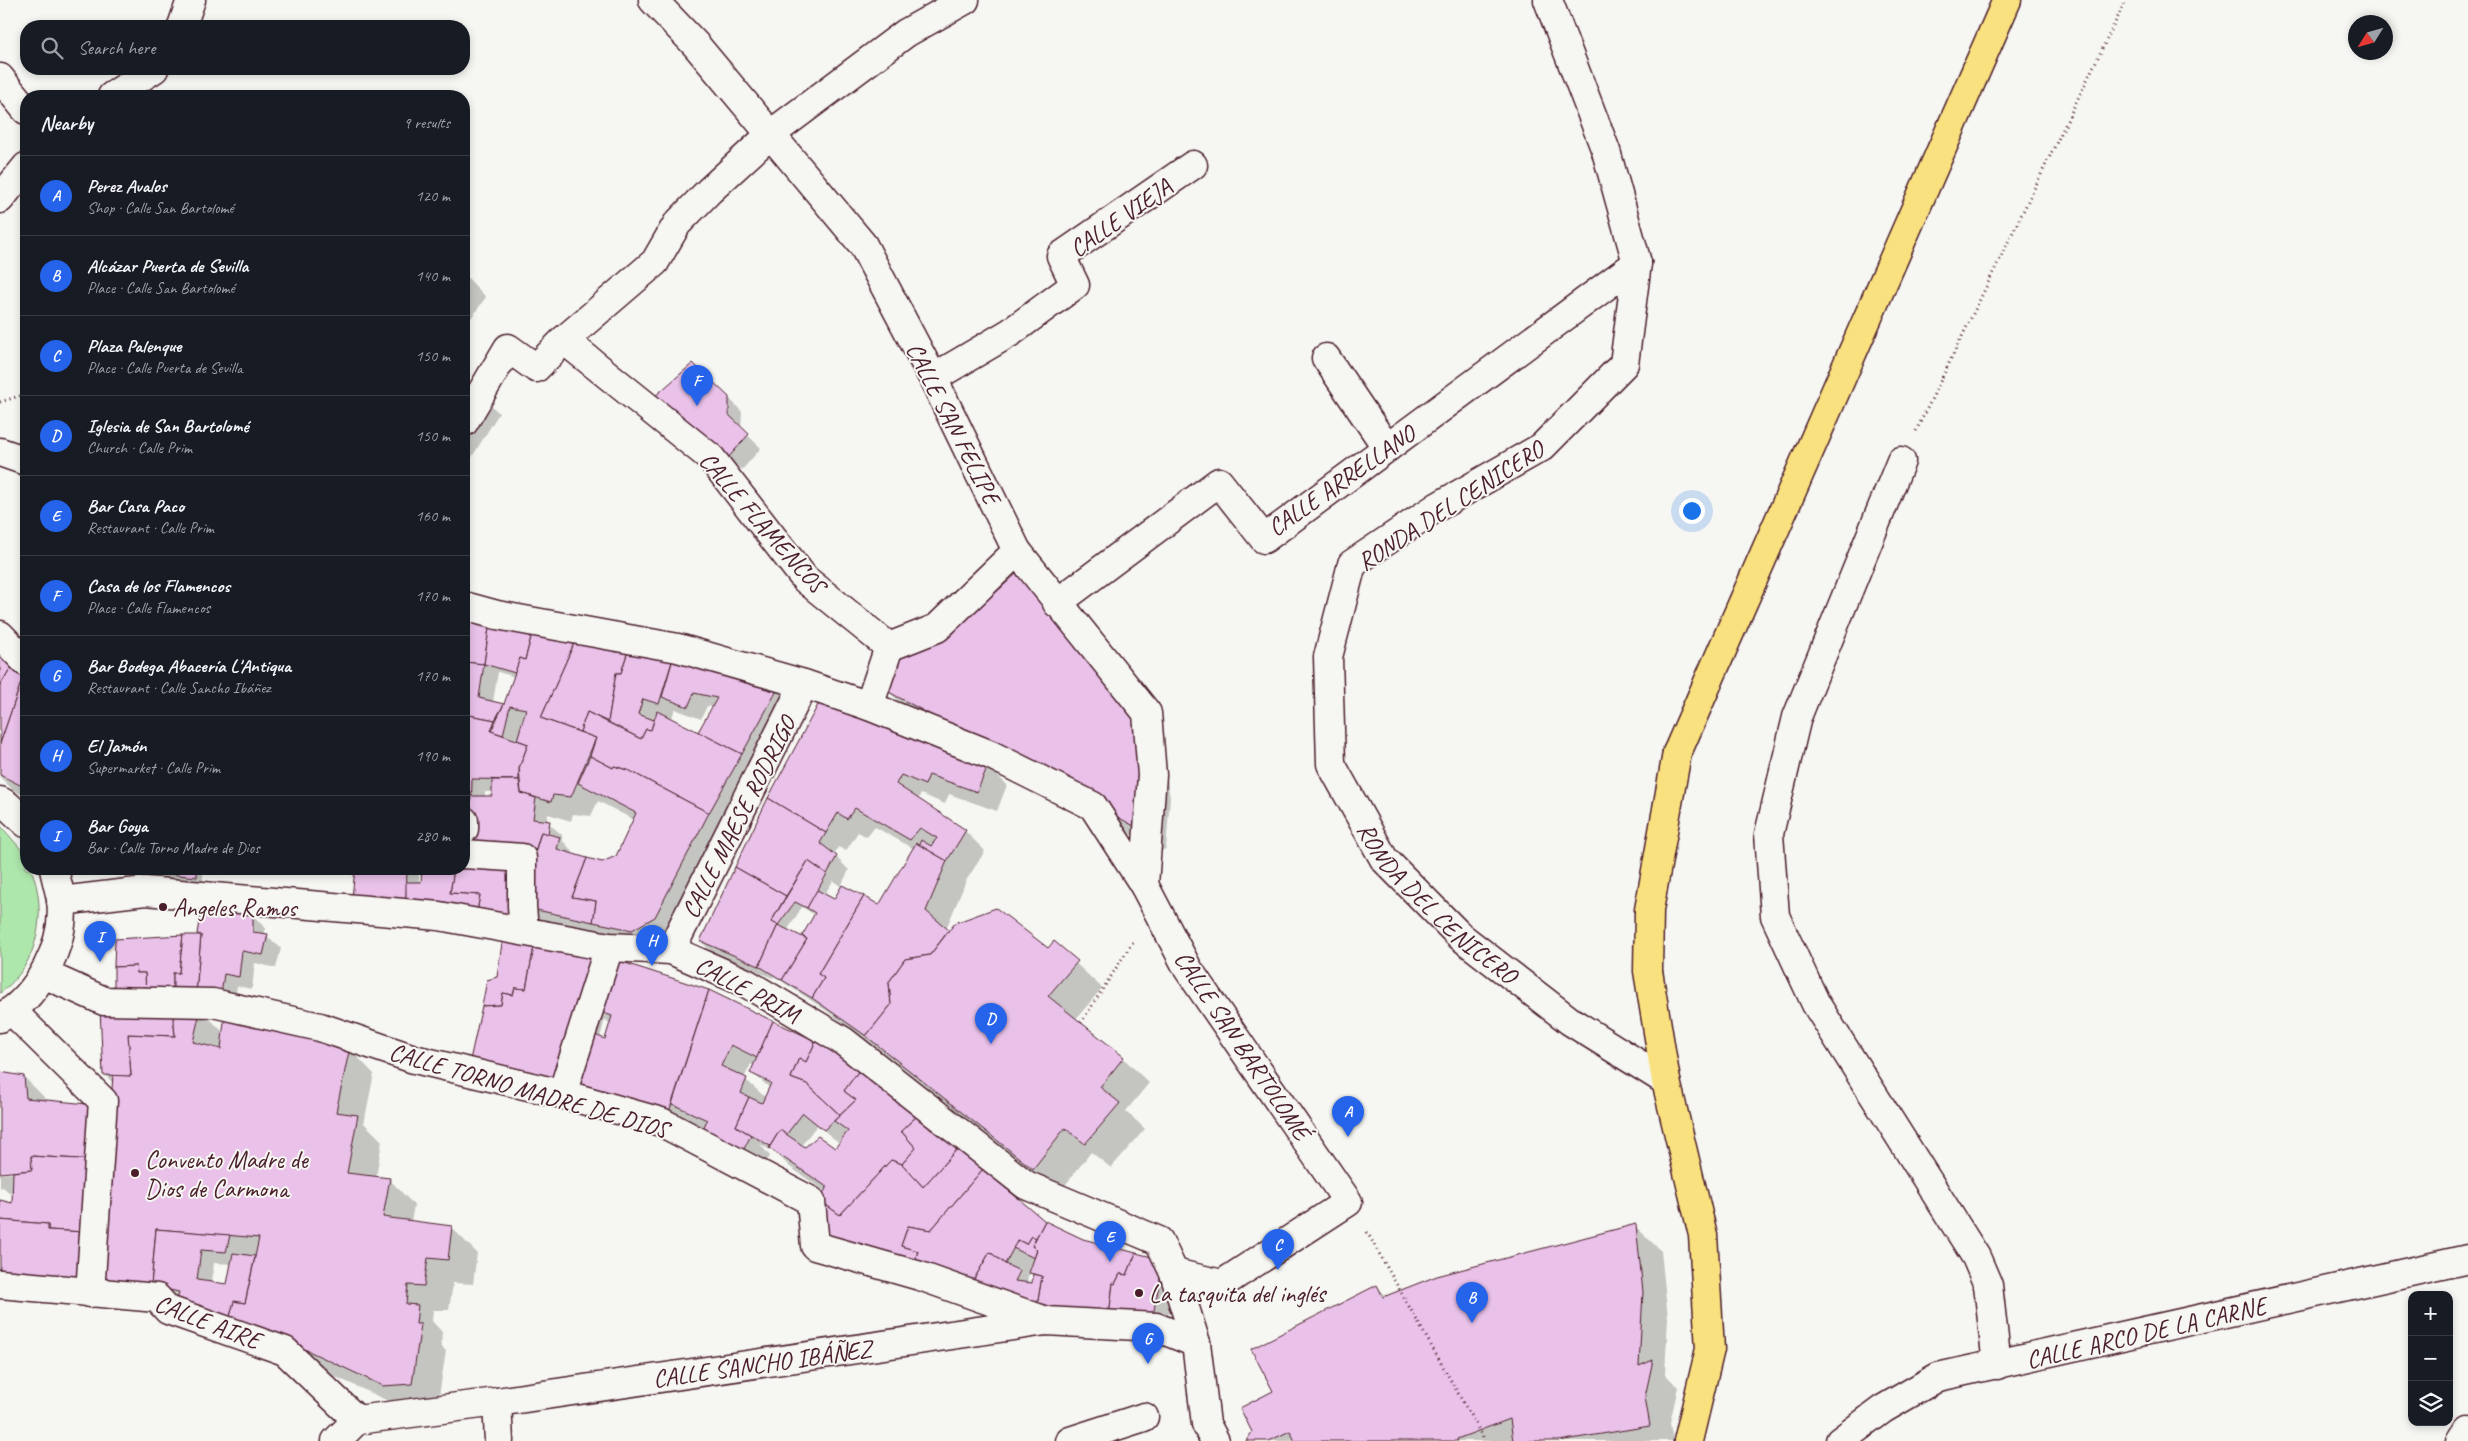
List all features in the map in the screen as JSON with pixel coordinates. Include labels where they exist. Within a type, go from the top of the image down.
[{"type":"main road","points":[[1688,1441],[1710,1349],[1704,1235],[1666,1081],[1648,971],[1649,910],[1677,753],[2007,0]]},
{"type":"street","points":[[184,20],[192,0]]},
{"type":"street","name":"CALLE SAN FELIPE","points":[[653,0],[696,45],[863,245],[933,378],[1018,550],[1057,603],[1146,713],[1152,775],[1150,897]]},
{"type":"street","points":[[470,412],[508,348],[536,368],[564,340],[655,262],[677,224],[709,191],[771,134],[906,33],[965,0]]},
{"type":"street","name":"RONDA DEL CENICERO","points":[[1548,0],[1606,152],[1637,263],[1624,364],[1542,447],[1437,507],[1352,564],[1328,657],[1330,764],[1384,859],[1460,936],[1570,1021],[1666,1081]]},
{"type":"street","points":[[121,90],[145,75]]},
{"type":"street","points":[[0,78],[20,103]]},
{"type":"street","name":"CALLE VIEJA","points":[[933,378],[1010,332],[1075,285],[1062,256],[1194,165]]},
{"type":"street","points":[[0,199],[20,174]]},
{"type":"street","name":"CALLE ARRELLANO","points":[[1057,603],[1219,482],[1264,539],[1637,263]]},
{"type":"street","name":"CALLE FLAMENCOS","points":[[564,340],[711,458],[805,579],[889,647]]},
{"type":"street","points":[[1326,358],[1388,448]]},
{"type":"street","points":[[0,452],[20,459]]},
{"type":"street","points":[[1901,461],[1797,717],[1768,834],[1775,916],[1816,1004],[1976,1257],[1988,1285],[1997,1365]]},
{"type":"street","points":[[869,706],[889,647],[937,628],[1018,550]]},
{"type":"street","name":"CALLE SAN BARTOLOMÉ","points":[[470,608],[497,615],[678,648],[804,684],[869,706],[991,755],[1093,806],[1150,897],[1188,968],[1348,1202]]},
{"type":"street","points":[[0,635],[20,656]]},
{"type":"street","name":"CALLE MAESE RODRIGO","points":[[671,950],[804,684]]},
{"type":"street","points":[[0,801],[20,817]]},
{"type":"street","points":[[470,854],[522,858],[524,931]]},
{"type":"street","points":[[55,875],[61,901],[58,939],[44,974],[30,994],[6,1015],[103,1101],[90,1292]]},
{"type":"street","name":"CALLE PRIM","points":[[61,901],[145,891],[439,916],[609,947],[671,950],[746,983],[843,1040],[1026,1185],[1159,1241],[1174,1273],[1196,1343],[1206,1424],[1215,1441]]},
{"type":"street","points":[[562,1094],[609,947]]},
{"type":"street","name":"CALLE TORNO MADRE DE DIOS","points":[[44,974],[104,1001],[213,1003],[320,1027],[414,1059],[562,1094],[661,1122],[811,1201],[815,1246],[920,1276],[1046,1321]]},
{"type":"street","points":[[1174,1273],[1222,1284],[1348,1202]]},
{"type":"street","name":"CALLE ARCO DE LA CARNE","points":[[1840,1441],[1883,1409],[1938,1377],[2468,1259]]},
{"type":"street","name":"CALLE AIRE","points":[[0,1284],[157,1298],[168,1310],[285,1351],[357,1420]]},
{"type":"street","name":"CALLE SANCHO IBÁÑEZ","points":[[357,1420],[497,1402],[1046,1321],[1156,1327],[1196,1343]]},
{"type":"street","points":[[497,1402],[499,1441]]},
{"type":"street","points":[[1070,1441],[1144,1416]]},
{"type":"street","points":[[336,1441],[357,1420]]},
{"type":"street","points":[[2461,1441],[2468,1430]]},
{"type":"path","points":[[1901,461],[2126,0]]},
{"type":"path","points":[[0,402],[20,396]]},
{"type":"path","points":[[1081,1023],[1150,897]]},
{"type":"path","points":[[1348,1202],[1397,1282],[1485,1441]]},
{"type":"green space","points":[[0,825],[20,848],[20,875],[33,875],[39,902],[39,919],[31,953],[24,968],[0,993]]},
{"type":"building","points":[[693,363],[729,397],[729,415],[749,434],[728,458],[654,397]]},
{"type":"building","points":[[470,385],[474,387],[470,394]]},
{"type":"building","points":[[1017,573],[1115,685],[1138,726],[1141,824],[1134,826],[887,691],[900,653],[943,641]]},
{"type":"building","points":[[470,616],[490,621],[484,664],[470,663]]},
{"type":"building","points":[[490,621],[533,630],[525,660],[520,658],[515,673],[484,664]]},
{"type":"building","points":[[533,630],[576,639],[541,718],[596,738],[571,797],[553,795],[551,802],[521,793],[519,768],[528,744],[517,740],[526,709],[510,706],[503,735],[491,731],[504,704],[520,658],[525,660]]},
{"type":"building","points":[[576,639],[629,648],[621,673],[616,673],[608,722],[587,712],[580,732],[541,718]]},
{"type":"building","points":[[0,644],[15,660],[0,686]]},
{"type":"building","points":[[629,648],[674,655],[659,704],[643,699],[638,714],[654,720],[651,730],[646,729],[641,739],[608,722],[616,673],[621,673]]},
{"type":"building","points":[[674,655],[780,685],[742,754],[698,732],[717,698],[694,693],[688,707],[662,697]]},
{"type":"building","points":[[15,660],[20,666],[20,686],[0,744],[0,686]]},
{"type":"building","points":[[470,663],[484,664],[479,698],[504,704],[495,720],[470,715]]},
{"type":"building","points":[[20,686],[20,785],[0,775],[0,744]]},
{"type":"building","points":[[819,703],[988,765],[977,792],[929,775],[925,785],[901,775],[896,784],[966,830],[947,861],[919,845],[921,840],[931,846],[937,838],[920,828],[910,840],[855,808],[847,819],[838,813],[826,833],[768,798]]},
{"type":"building","points":[[657,711],[742,754],[709,813],[630,771],[614,766],[613,768],[590,756],[596,738],[580,732],[587,712],[641,739],[646,729],[651,730]]},
{"type":"building","points":[[470,715],[495,720],[491,731],[528,744],[519,768],[519,780],[472,779],[471,818]]},
{"type":"building","points":[[590,756],[613,768],[614,766],[630,771],[709,813],[655,917],[632,930],[593,922],[596,901],[572,897],[587,858],[602,862],[616,856],[636,813],[578,783]]},
{"type":"building","points":[[492,780],[519,780],[521,793],[536,798],[533,819],[550,821],[548,834],[541,832],[534,855],[470,849],[471,796],[492,796]]},
{"type":"building","points":[[768,798],[826,833],[820,843],[837,856],[827,874],[808,861],[786,896],[735,867]]},
{"type":"building","points":[[541,832],[560,837],[557,849],[587,858],[572,897],[596,901],[593,922],[527,908],[526,884]]},
{"type":"building","points":[[916,843],[947,861],[926,911],[949,930],[930,955],[905,959],[889,982],[891,1005],[866,1036],[812,998],[824,978],[818,974],[864,896],[879,905]]},
{"type":"building","points":[[470,859],[517,861],[513,914],[477,911],[480,895],[450,893],[453,875],[470,875]]},
{"type":"building","points":[[808,861],[827,874],[807,908],[795,902],[778,925],[771,922]]},
{"type":"building","points":[[735,867],[786,896],[771,922],[778,925],[759,966],[700,941]]},
{"type":"building","points":[[178,875],[197,875],[197,877]]},
{"type":"building","points":[[354,875],[407,875],[406,905],[352,898]]},
{"type":"building","points":[[422,875],[453,875],[450,893],[480,895],[477,911],[406,905],[406,882],[421,882]]},
{"type":"building","points":[[842,885],[864,896],[818,974],[824,978],[812,998],[782,980],[807,939],[802,936],[815,913],[807,908],[817,890],[834,899]]},
{"type":"building","points":[[201,908],[253,913],[253,932],[268,934],[263,955],[242,951],[239,977],[224,974],[221,994],[196,993],[201,935],[197,934]]},
{"type":"building","points":[[996,908],[1048,948],[1054,941],[1078,961],[1048,996],[1124,1057],[1100,1087],[1120,1103],[1085,1144],[1065,1128],[1033,1169],[866,1036],[891,1005],[889,982],[905,959],[930,955],[955,923]]},
{"type":"building","points":[[778,925],[807,939],[782,980],[759,966]]},
{"type":"building","points":[[183,935],[179,973],[173,973],[173,994],[146,996],[145,973],[137,973],[136,966],[114,967],[115,939]]},
{"type":"building","points":[[183,935],[201,935],[196,993],[173,994],[173,973],[179,973]]},
{"type":"building","points":[[503,937],[535,942],[526,989],[515,988],[513,995],[503,993],[501,1005],[482,1006],[487,980],[497,977]]},
{"type":"building","points":[[535,942],[599,953],[560,1089],[468,1069],[482,1006],[501,1005],[503,993],[513,995],[515,988],[526,989]]},
{"type":"building","points":[[613,959],[709,990],[667,1118],[570,1084],[588,1032],[605,1039],[612,1016],[595,1010]]},
{"type":"building","points":[[136,966],[137,973],[145,973],[146,996],[114,997],[114,967]]},
{"type":"building","points":[[709,990],[773,1021],[757,1058],[731,1045],[721,1066],[747,1078],[741,1093],[749,1097],[736,1126],[751,1135],[742,1153],[701,1134],[707,1120],[672,1104]]},
{"type":"building","points":[[172,1007],[201,1008],[193,1042],[221,1049],[225,1012],[350,1047],[336,1112],[358,1115],[347,1173],[390,1178],[383,1217],[452,1226],[448,1260],[428,1258],[424,1286],[408,1285],[406,1304],[418,1305],[416,1324],[421,1324],[412,1384],[383,1386],[283,1339],[229,1320],[234,1301],[245,1303],[259,1238],[156,1229],[151,1286],[99,1284],[113,1074],[131,1076],[128,1034],[175,1036]]},
{"type":"building","points":[[172,1007],[175,1036],[128,1034],[131,1076],[103,1075],[100,1008]]},
{"type":"building","points":[[773,1021],[816,1041],[806,1062],[799,1058],[791,1078],[807,1084],[840,1115],[824,1130],[803,1113],[786,1135],[780,1130],[770,1146],[736,1126],[749,1097],[762,1103],[771,1083],[750,1073]]},
{"type":"building","points":[[816,1041],[860,1069],[844,1091],[856,1100],[840,1115],[807,1084],[791,1078],[799,1058],[806,1062]]},
{"type":"building","points":[[860,1069],[918,1115],[901,1131],[916,1148],[902,1164],[891,1160],[840,1215],[819,1200],[827,1187],[769,1148],[780,1130],[805,1147],[818,1136],[835,1148],[848,1131],[834,1121],[856,1100],[844,1091]]},
{"type":"building","points":[[0,1072],[24,1076],[26,1098],[98,1105],[95,1160],[31,1156],[32,1170],[0,1173]]},
{"type":"building","points":[[918,1115],[959,1147],[923,1187],[902,1164],[916,1148],[901,1131]]},
{"type":"building","points":[[959,1147],[983,1169],[931,1230],[908,1226],[901,1246],[918,1251],[913,1268],[820,1238],[819,1200],[840,1215],[891,1160],[902,1164],[923,1187]]},
{"type":"building","points":[[31,1156],[95,1160],[85,1232],[48,1230],[48,1224],[0,1220],[0,1200],[12,1203],[13,1172],[32,1170]]},
{"type":"building","points":[[983,1169],[1045,1221],[1036,1238],[1031,1236],[1026,1244],[1018,1240],[1005,1264],[990,1252],[970,1286],[913,1268],[918,1251],[901,1246],[908,1226],[931,1230]]},
{"type":"building","points":[[0,1220],[48,1224],[48,1230],[85,1232],[80,1285],[0,1275]]},
{"type":"building","points":[[1045,1221],[1083,1239],[1136,1253],[1127,1275],[1120,1274],[1115,1284],[1113,1283],[1109,1316],[1037,1306],[1042,1276],[1029,1273],[1037,1250],[1032,1246]]},
{"type":"building","points":[[1636,1224],[1643,1292],[1639,1366],[1653,1360],[1645,1397],[1650,1426],[1559,1441],[1513,1441],[1510,1419],[1457,1439],[1458,1441],[1295,1441],[1290,1431],[1269,1441],[1246,1441],[1252,1432],[1240,1408],[1273,1391],[1251,1349],[1377,1285],[1383,1297],[1437,1276]]},
{"type":"building","points":[[156,1229],[230,1235],[226,1252],[201,1250],[197,1280],[227,1284],[233,1253],[255,1256],[245,1303],[234,1301],[229,1320],[176,1305],[179,1292],[151,1286]]},
{"type":"building","points":[[1031,1236],[1036,1238],[1032,1246],[1037,1250],[1034,1258],[1013,1248],[1018,1240],[1026,1244]]},
{"type":"building","points":[[990,1252],[1005,1264],[1020,1271],[1015,1281],[1032,1283],[1033,1274],[1042,1276],[1037,1306],[970,1286]]},
{"type":"building","points":[[1136,1253],[1164,1260],[1153,1315],[1109,1316],[1113,1283],[1115,1284],[1120,1274],[1127,1275]]},
{"type":"place","name":"Casa de los Flamencos","points":[[697,406]]},
{"type":"place","name":"Angeles Ramos","points":[[163,907]]},
{"type":"place","name":"Bar Goya","points":[[100,962]]},
{"type":"place","name":"El Jamón","points":[[652,966]]},
{"type":"place","name":"Iglesia de San Bartolomé","points":[[991,1044]]},
{"type":"place","name":"Perez Avalos","points":[[1348,1137]]},
{"type":"place","name":"Convento Madre de Dios de Carmona","points":[[135,1173]]},
{"type":"place","name":"Bar Casa Paco","points":[[1110,1262]]},
{"type":"place","name":"Plaza Palenque","points":[[1278,1270]]},
{"type":"place","name":"La tasquita del inglés","points":[[1139,1293]]},
{"type":"place","name":"Alcázar Puerta de Sevilla","points":[[1472,1323]]},
{"type":"place","name":"Bar Bodega Abacería L'Antiqua","points":[[1148,1364]]}]
